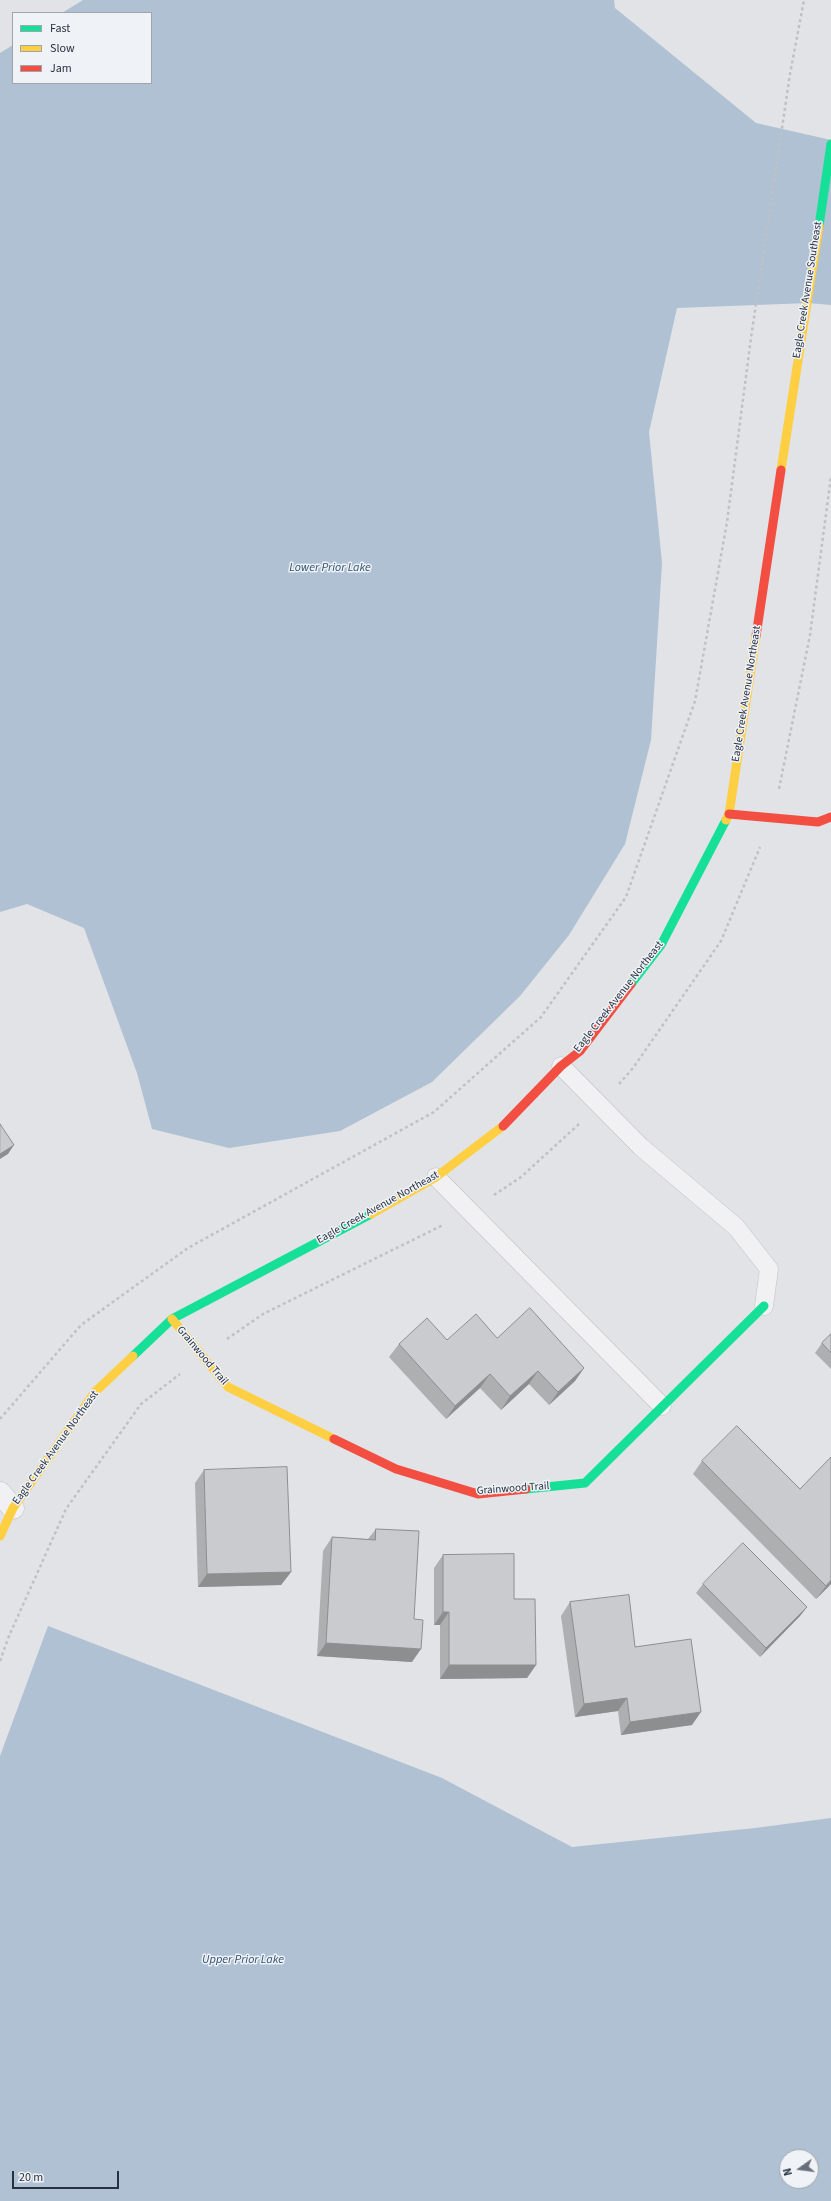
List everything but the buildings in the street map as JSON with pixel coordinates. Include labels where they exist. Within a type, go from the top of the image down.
[{"type":"main road","name":"Eagle Creek Avenue Southeast","points":[[790,412],[831,144]]},
{"type":"main road","name":"Eagle Creek Avenue Northeast","points":[[0,1536],[7,1500],[95,1392],[172,1319],[381,1209],[436,1176],[504,1126],[561,1066],[580,1051],[661,945],[729,814],[790,412]]},
{"type":"main road","points":[[729,814],[818,822],[831,817]]},
{"type":"main road","name":"Grainwood Trail","points":[[172,1319],[228,1388],[396,1469],[478,1494],[585,1483],[764,1306]]},
{"type":"lane","points":[[561,1066],[641,1147],[736,1227],[769,1269],[764,1306]]},
{"type":"lane","points":[[436,1176],[662,1406]]},
{"type":"path","points":[[0,1420],[81,1325],[188,1248],[434,1112],[541,1017],[626,897],[695,701],[727,522],[790,74],[804,0]]},
{"type":"water","name":"Lower Prior Lake","points":[[83,0],[614,0],[615,8],[756,123],[831,140],[831,305],[808,303],[677,308],[649,432],[662,563],[651,740],[625,844],[569,935],[520,996],[432,1082],[340,1131],[229,1148],[152,1129],[137,1073],[84,928],[27,904],[0,912],[0,53],[12,46],[12,84],[152,84],[152,12],[64,12]]},
{"type":"water","name":"Upper Prior Lake","points":[[48,1626],[442,1778],[572,1847],[755,1828],[831,1818],[831,2201],[0,2201],[0,1756]]},
{"type":"traffic: fast","points":[[819,226],[831,144]]},
{"type":"traffic: fast","points":[[631,984],[661,945],[726,820]]},
{"type":"traffic: fast","points":[[133,1356],[172,1319],[371,1214]]},
{"type":"traffic: fast","points":[[526,1489],[585,1483],[764,1306]]},
{"type":"traffic: slow","points":[[781,470],[819,226]]},
{"type":"traffic: slow","points":[[726,820],[729,814],[756,636]]},
{"type":"traffic: slow","points":[[371,1214],[436,1177],[503,1126]]},
{"type":"traffic: slow","points":[[172,1319],[228,1387],[334,1439]]},
{"type":"traffic: slow","points":[[0,1536],[13,1508],[95,1392],[133,1356]]},
{"type":"traffic: jam","points":[[756,636],[781,470]]},
{"type":"traffic: jam","points":[[729,814],[818,822],[831,817]]},
{"type":"traffic: jam","points":[[503,1126],[561,1066],[580,1051],[631,984]]},
{"type":"traffic: jam","points":[[334,1439],[396,1469],[478,1494],[526,1489]]}]
